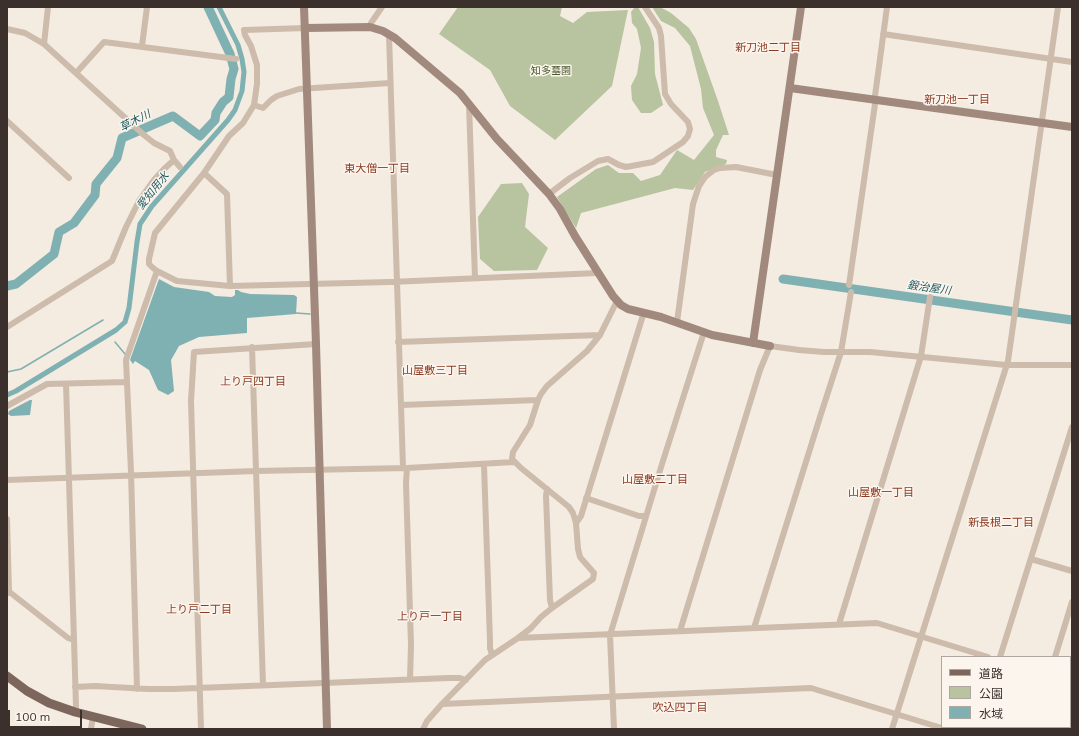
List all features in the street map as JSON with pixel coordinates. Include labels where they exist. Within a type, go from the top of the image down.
[{"type":"main road","points":[[7,676],[38,698],[49,703],[75,712],[142,729]]},
{"type":"street","points":[[44,44],[48,7]]},
{"type":"street","points":[[142,46],[147,7]]},
{"type":"street","points":[[304,7],[306,28],[327,729]]},
{"type":"street","points":[[370,27],[371,23],[382,7]]},
{"type":"street","points":[[549,194],[570,178],[602,159],[610,160],[619,166],[626,168],[652,162],[683,142],[688,136],[690,129],[688,122],[671,104],[665,94],[661,36],[659,28],[645,7]]},
{"type":"street","points":[[753,343],[801,7]]},
{"type":"street","points":[[849,285],[875,104],[887,7]]},
{"type":"street","points":[[892,729],[1008,361],[1058,7]]},
{"type":"street","points":[[598,273],[230,286],[176,281],[152,268],[149,264],[149,259],[155,233],[204,173],[228,136],[243,123],[254,105],[257,84],[257,65],[244,30],[370,27],[395,38],[460,93],[497,139],[549,194],[560,209],[598,273],[617,301],[628,309],[644,312],[704,332],[753,343],[799,350],[870,352],[1006,365],[1072,365]]},
{"type":"street","points":[[7,29],[25,33],[44,44],[144,135],[154,143],[170,151],[174,160],[180,167]]},
{"type":"street","points":[[883,34],[1072,62]]},
{"type":"street","points":[[389,35],[398,342],[405,467],[411,645],[410,679]]},
{"type":"street","points":[[76,73],[104,42],[236,59]]},
{"type":"street","points":[[254,105],[263,108],[277,96],[307,88],[390,83]]},
{"type":"street","points":[[790,88],[1072,128]]},
{"type":"street","points":[[469,104],[475,278]]},
{"type":"street","points":[[7,121],[69,178]]},
{"type":"street","points":[[7,327],[112,261],[128,222],[139,201],[154,180],[174,160]]},
{"type":"street","points":[[677,322],[694,204],[699,186],[705,177],[714,170],[720,168],[736,167],[777,175]]},
{"type":"street","points":[[204,173],[227,194],[230,286]]},
{"type":"street","points":[[137,689],[126,360],[157,271]]},
{"type":"street","points":[[754,628],[841,352],[851,292]]},
{"type":"street","points":[[839,624],[920,356],[929,300]]},
{"type":"street","points":[[423,729],[427,721],[442,704],[485,660],[518,638],[552,608],[593,579],[594,573],[580,557],[576,523],[573,513],[569,507],[512,459],[513,452],[530,425],[538,400],[547,386],[587,351],[600,335],[617,301]]},
{"type":"street","points":[[576,523],[581,516],[644,312]]},
{"type":"street","points":[[614,729],[610,635],[704,332]]},
{"type":"street","points":[[398,342],[600,335]]},
{"type":"street","points":[[201,729],[193,473],[192,367],[194,352],[316,344]]},
{"type":"street","points":[[680,631],[760,370],[770,346]]},
{"type":"street","points":[[252,347],[263,685]]},
{"type":"street","points":[[7,406],[47,384],[127,382]]},
{"type":"street","points":[[66,384],[75,712]]},
{"type":"street","points":[[401,405],[538,400]]},
{"type":"street","points":[[1000,656],[1072,427]]},
{"type":"street","points":[[7,480],[484,465],[514,462]]},
{"type":"street","points":[[484,465],[490,648],[492,655]]},
{"type":"street","points":[[547,489],[550,600],[552,608]]},
{"type":"street","points":[[586,498],[639,516],[646,516]]},
{"type":"street","points":[[7,519],[8,592],[68,638],[74,640]]},
{"type":"street","points":[[1031,559],[1072,571]]},
{"type":"street","points":[[1054,656],[1072,602]]},
{"type":"street","points":[[518,638],[876,623],[985,656]]},
{"type":"street","points":[[75,687],[95,686],[137,689],[200,688],[410,679],[460,678],[466,680]]},
{"type":"street","points":[[442,704],[811,688],[941,728]]},
{"type":"street","points":[[91,729],[93,716]]},
{"type":"green space","name":"知多墓園","points":[[458,7],[562,7],[560,16],[573,23],[587,12],[628,10],[612,86],[555,140],[510,106],[490,70],[439,34]]},
{"type":"green space","points":[[635,7],[638,7],[650,28],[654,42],[655,74],[663,105],[651,113],[641,113],[632,100],[631,86],[637,74],[641,48],[637,29],[632,23],[631,12]]},
{"type":"green space","points":[[652,7],[660,7],[671,13],[689,28],[696,39],[729,135],[723,135],[716,150],[716,157],[727,160],[726,164],[705,172],[693,190],[675,188],[581,213],[576,228],[557,197],[596,169],[608,165],[619,173],[633,173],[641,181],[660,175],[677,150],[694,160],[714,135],[703,108],[701,89],[690,46],[675,28],[661,21]]},
{"type":"green space","points":[[522,183],[529,194],[525,227],[548,248],[537,270],[494,271],[480,259],[478,217],[501,184]]},
{"type":"water","points":[[159,279],[174,287],[209,292],[215,296],[232,297],[235,295],[235,290],[250,294],[294,295],[297,297],[296,314],[247,318],[247,333],[199,337],[179,346],[171,360],[174,391],[168,395],[158,390],[149,370],[135,361],[133,364],[130,360]]},
{"type":"water","points":[[32,400],[30,415],[11,416],[8,414],[9,411]]},
{"type":"waterway","name":"草木川","points":[[7,286],[16,284],[54,254],[59,232],[74,223],[95,195],[96,184],[117,158],[122,138],[173,116],[200,136],[215,120],[216,113],[223,102],[229,97],[234,69],[230,54],[208,7]]},
{"type":"waterway","name":"愛知用水","points":[[7,395],[116,330],[125,322],[129,308],[140,224],[152,206],[228,120],[235,110],[242,91],[244,72],[242,59],[238,45],[219,7]]},
{"type":"waterway","name":"鍛治屋川","points":[[783,279],[1072,320]]},
{"type":"waterway","points":[[296,313],[310,314]]},
{"type":"waterway","points":[[7,372],[21,369],[103,320]]},
{"type":"waterway","points":[[115,342],[125,354]]},
{"type":"district","name":"新刀池二丁目","points":[[768,48]]},
{"type":"district","name":"新刀池一丁目","points":[[957,100]]},
{"type":"district","name":"東大僧一丁目","points":[[377,169]]},
{"type":"district","name":"山屋敷三丁目","points":[[435,371]]},
{"type":"district","name":"上り戸四丁目","points":[[253,382]]},
{"type":"district","name":"山屋敷二丁目","points":[[655,480]]},
{"type":"district","name":"山屋敷一丁目","points":[[881,493]]},
{"type":"district","name":"新長根二丁目","points":[[1001,523]]},
{"type":"district","name":"上り戸二丁目","points":[[199,610]]},
{"type":"district","name":"上り戸一丁目","points":[[430,617]]},
{"type":"district","name":"吹込四丁目","points":[[680,708]]}]
